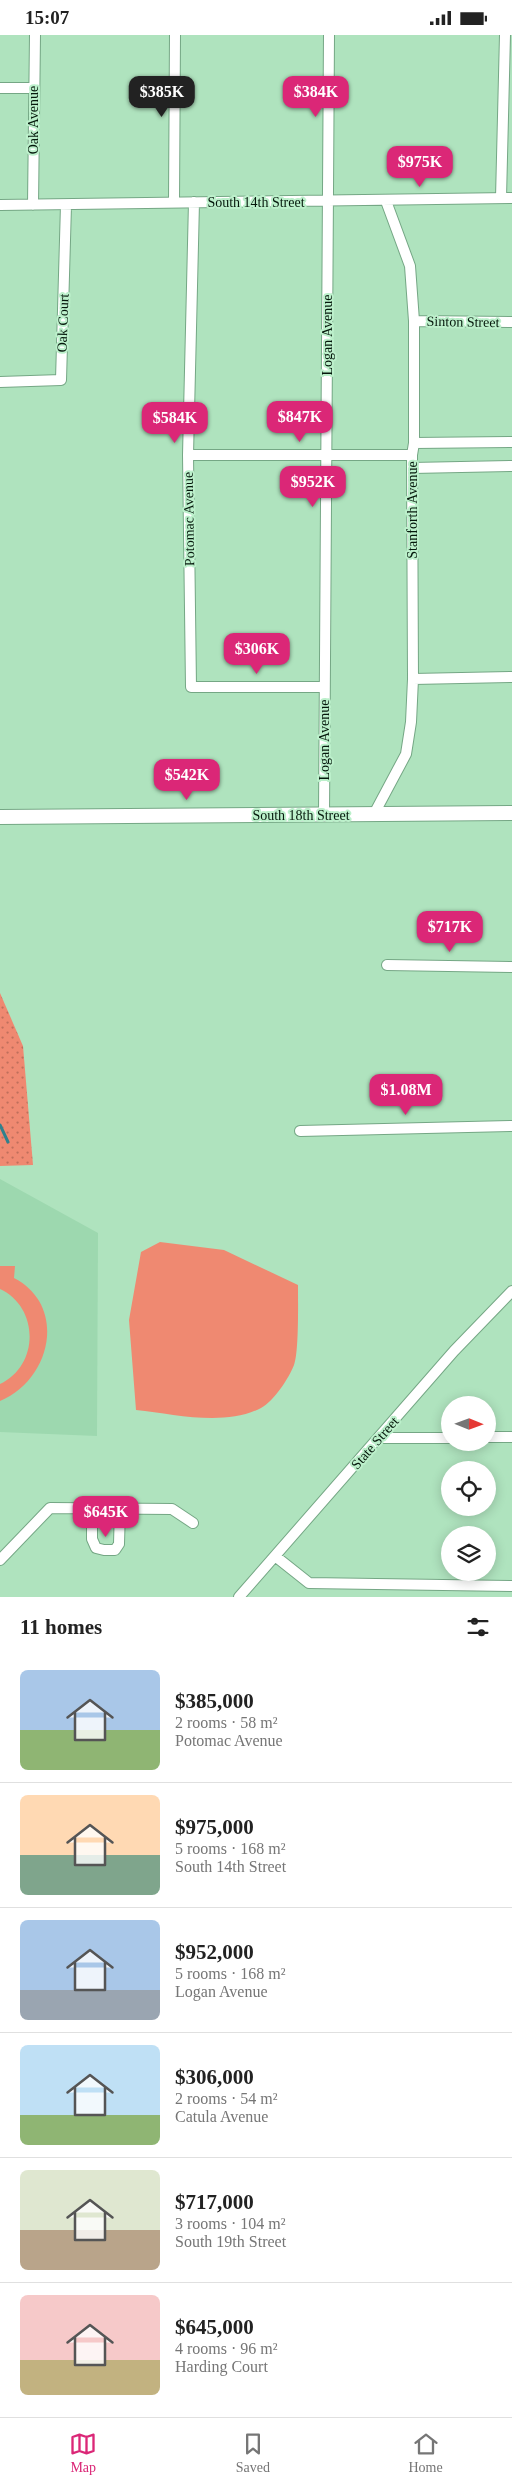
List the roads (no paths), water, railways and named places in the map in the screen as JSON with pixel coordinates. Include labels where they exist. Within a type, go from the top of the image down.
[{"type":"main road","name":"South 18th Street","points":[[0,817],[512,813]]},
{"type":"street","name":"Oak Avenue","points":[[33,205],[35,35]]},
{"type":"street","points":[[174,202],[175,35]]},
{"type":"street","name":"Logan Avenue","points":[[324,815],[329,35]]},
{"type":"street","points":[[505,35],[507,198]]},
{"type":"street","points":[[0,88],[34,88]]},
{"type":"street","name":"South 14th Street","points":[[0,205],[507,198]]},
{"type":"street","name":"Stanforth Avenue","points":[[374,814],[406,754],[411,722],[413,679],[412,455],[414,443],[414,321],[410,266],[386,201]]},
{"type":"street","name":"Potomac Avenue","points":[[194,202],[188,455],[191,687],[324,687]]},
{"type":"street","name":"Oak Court","points":[[0,382],[61,380],[66,205]]},
{"type":"street","name":"Sinton Street","points":[[414,321],[512,322]]},
{"type":"street","points":[[414,443],[512,443]]},
{"type":"street","points":[[188,455],[412,455]]},
{"type":"street","points":[[412,468],[512,466]]},
{"type":"street","points":[[413,679],[512,677]]},
{"type":"street","points":[[387,965],[512,967]]},
{"type":"street","points":[[300,1131],[512,1126]]},
{"type":"street","name":"State Street","points":[[239,1597],[276,1557],[454,1351],[512,1291]]},
{"type":"street","points":[[380,1438],[441,1437]]},
{"type":"street","points":[[496,1437],[512,1437]]},
{"type":"street","points":[[0,1560],[50,1508],[172,1509],[193,1523]]},
{"type":"street","points":[[92,1508],[92,1539],[96,1548],[104,1550],[115,1550],[119,1544],[120,1509]]},
{"type":"street","points":[[276,1557],[309,1583],[512,1587]]},
{"type":"waterway","points":[[0,1125],[8,1142]]}]
